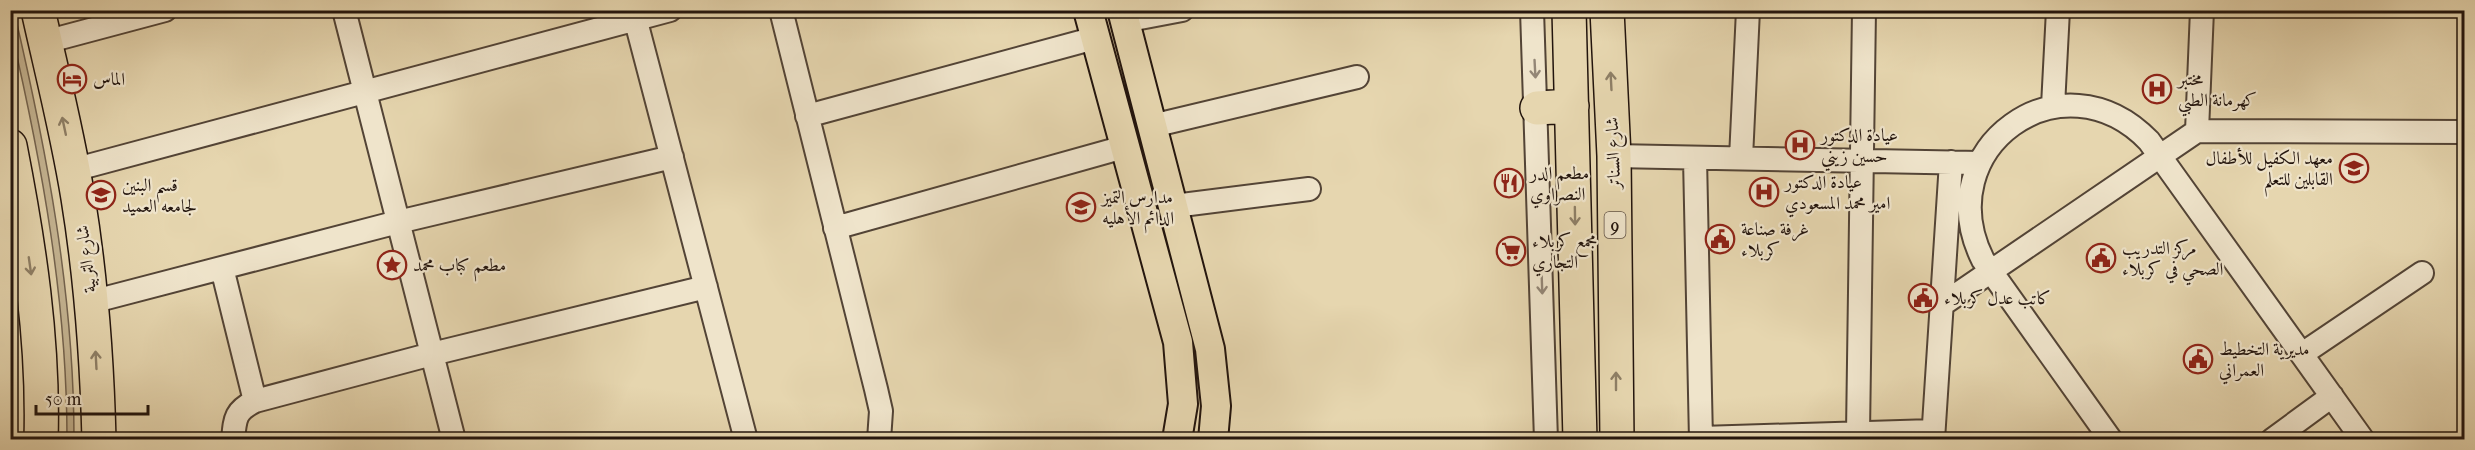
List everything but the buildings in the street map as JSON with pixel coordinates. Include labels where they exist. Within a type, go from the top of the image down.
[{"type":"highway","name":"شارع التربية","points":[[38,10],[73,170],[91,302],[99,440]]},
{"type":"highway","points":[[1569,10],[1580,440]]},
{"type":"highway","name":"شارع السناتر","points":[[1607,10],[1614,156],[1617,440]]},
{"type":"highway","points":[[1537,108],[1572,106]]},
{"type":"highway","points":[[10,146],[36,305],[41,372],[41,440]]},
{"type":"main road","points":[[1088,10],[1178,342],[1184,404],[1177,440]]},
{"type":"main road","points":[[1123,16],[1210,349],[1216,406],[1213,440]]},
{"type":"street","points":[[45,42],[165,10]]},
{"type":"street","points":[[344,10],[454,440]]},
{"type":"street","points":[[73,170],[365,92],[634,15],[670,10]]},
{"type":"street","points":[[782,10],[879,400],[881,411],[879,440]]},
{"type":"street","points":[[1123,16],[1182,10]]},
{"type":"street","points":[[1532,10],[1537,108],[1546,440]]},
{"type":"street","points":[[1741,158],[1748,10]]},
{"type":"street","points":[[1858,433],[1864,10]]},
{"type":"street","points":[[2053,106],[2058,10]]},
{"type":"street","points":[[2196,130],[2202,10]]},
{"type":"street","points":[[634,15],[746,440]]},
{"type":"street","points":[[807,116],[1095,38]]},
{"type":"street","points":[[1152,126],[1357,77]]},
{"type":"street","points":[[2111,440],[1990,271],[1975,242],[1970,222],[1970,192],[1979,163],[1996,138],[2012,124],[2029,114],[2053,106],[2085,106],[2115,115],[2140,132],[2160,155],[2363,440]]},
{"type":"street","points":[[1943,304],[2196,130],[2464,132]]},
{"type":"street","points":[[835,228],[1124,147]]},
{"type":"street","points":[[1614,156],[1979,163]]},
{"type":"street","points":[[91,302],[398,222],[672,157]]},
{"type":"street","points":[[1695,158],[1701,439],[1858,433],[1933,435],[1951,162]]},
{"type":"street","points":[[1174,206],[1309,189]]},
{"type":"street","points":[[222,268],[255,401]]},
{"type":"street","points":[[2302,354],[2422,273]]},
{"type":"street","points":[[233,440],[235,418],[242,407],[255,401],[432,354],[706,287]]},
{"type":"street","points":[[2272,440],[2332,396]]},
{"type":"shaded area","points":[[10,11],[14,11],[37,117],[64,277],[73,385],[74,439],[67,439],[63,336],[51,233],[33,131],[11,30]]},
{"type":"place","name":"الماس","points":[[72,79]]},
{"type":"place","name":"مختبر كهرمانة الطبي","points":[[2157,89]]},
{"type":"place","name":"عيادة الدكتور حسين زيني","points":[[1800,145]]},
{"type":"place","name":"معهد الكفيل للأطفال القابلين للتعلم","points":[[2354,168]]},
{"type":"place","name":"مطعم الدر النصراوي","points":[[1509,183]]},
{"type":"place","name":"عيادة الدكتور امير محمد المسعودي","points":[[1764,192]]},
{"type":"place","name":"قسم البنين لجامعه العميد","points":[[101,195]]},
{"type":"place","name":"مدارس التميز الدائم الأهليه","points":[[1081,207]]},
{"type":"place","name":"غرفة صناعة كربلاء","points":[[1720,239]]},
{"type":"place","name":"مجمع كربلاء التجاري","points":[[1511,251]]},
{"type":"place","name":"مركز التدريب الصحي في كربلاء","points":[[2101,258]]},
{"type":"place","name":"مطعم كباب محمد","points":[[392,265]]},
{"type":"place","name":"كاتب عدل كربلاء","points":[[1923,298]]},
{"type":"place","name":"مديرية التخطيط العمراني","points":[[2198,359]]}]
